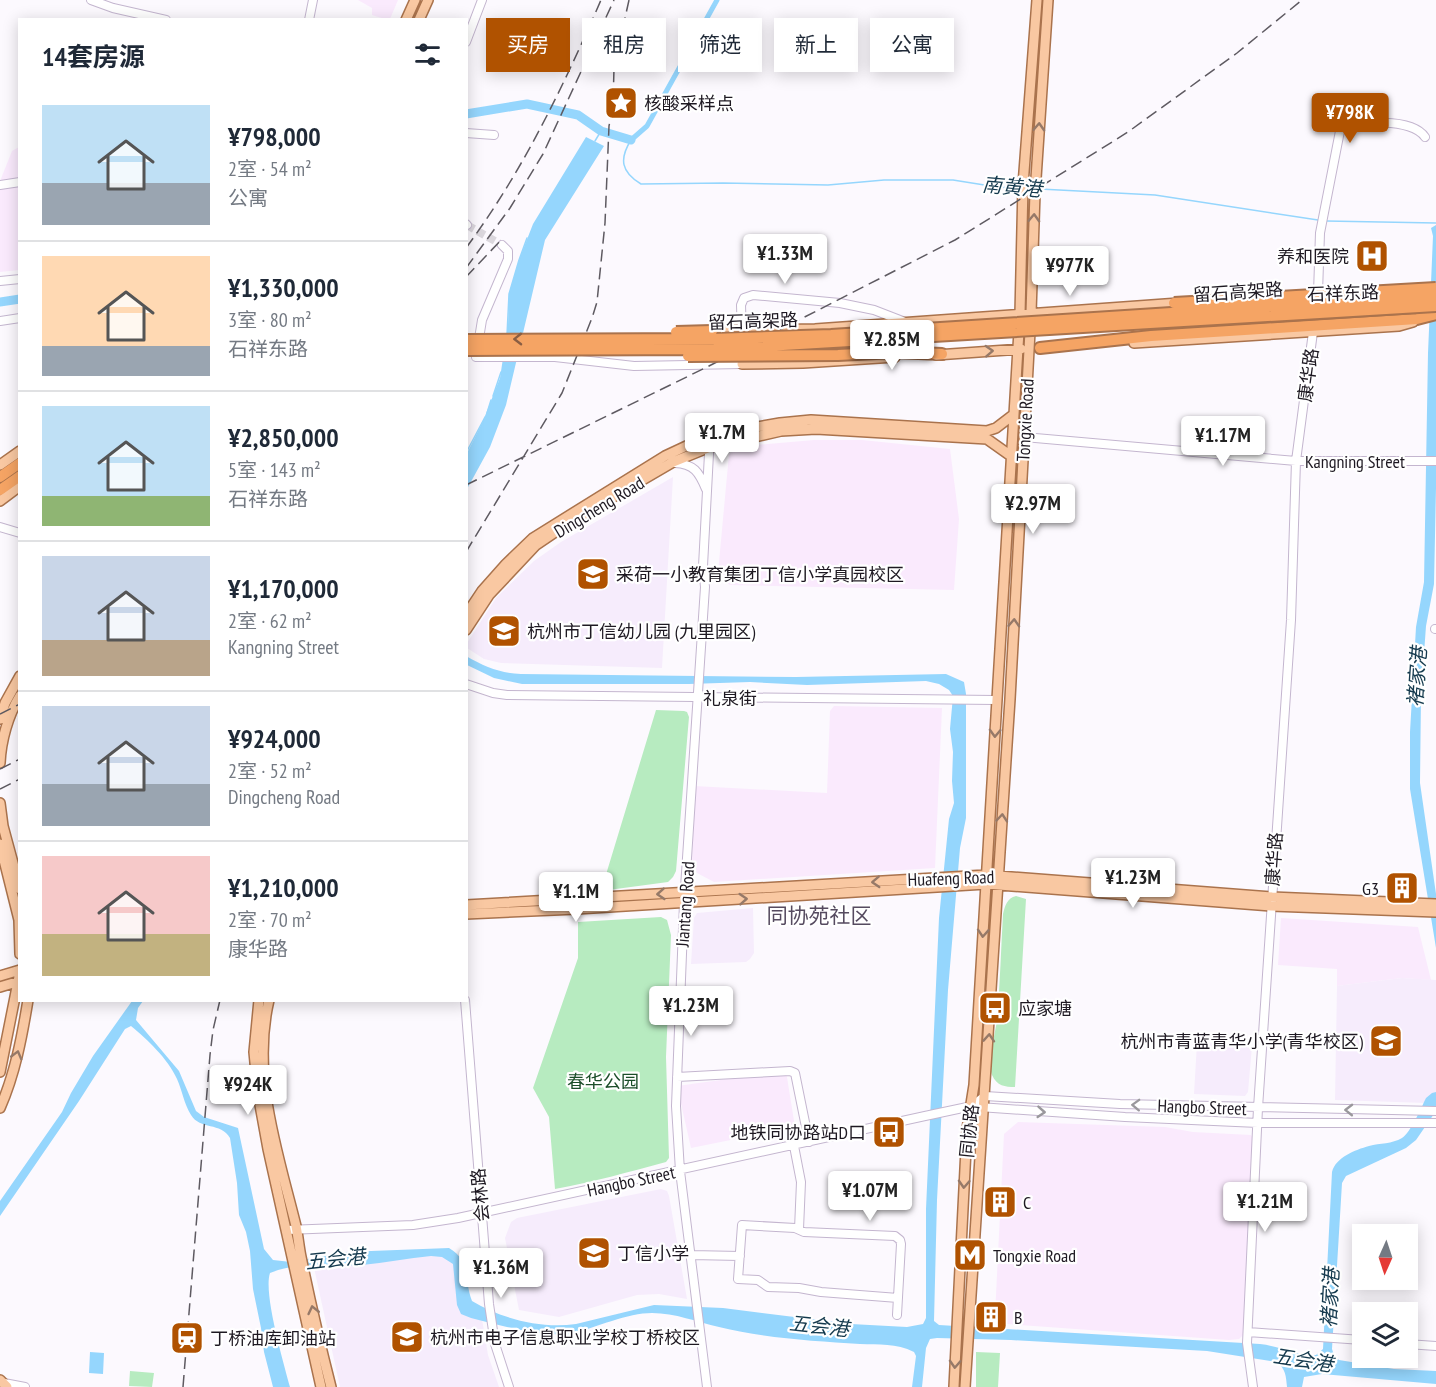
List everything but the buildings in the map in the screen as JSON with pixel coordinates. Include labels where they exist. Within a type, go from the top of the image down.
[{"type":"highway","points":[[1174,303],[1434,291]]},
{"type":"highway","name":"留石高架路","points":[[468,350],[550,344],[831,335],[1434,291]]},
{"type":"highway","name":"留石高架路","points":[[468,340],[714,349],[1436,306]]},
{"type":"highway","points":[[1034,348],[1151,336],[1417,319],[1433,316]]},
{"type":"highway","points":[[550,344],[605,334],[712,331]]},
{"type":"highway","points":[[550,344],[634,356],[819,356],[895,352],[942,354]]},
{"type":"highway","points":[[0,477],[18,464]]},
{"type":"highway","points":[[0,490],[18,477]]},
{"type":"main road","points":[[407,18],[415,0]]},
{"type":"main road","points":[[421,18],[428,0]]},
{"type":"main road","name":"Tongxie Road","points":[[986,879],[1016,350],[1020,314],[1023,188],[1037,0]]},
{"type":"main road","name":"Tongxie Road","points":[[997,880],[1010,699],[1024,437],[1034,348],[1031,313],[1035,189],[1048,0]]},
{"type":"main road","name":"石祥东路","points":[[712,331],[815,329],[1318,294],[1434,291]]},
{"type":"main road","name":"石祥东路","points":[[742,364],[803,363],[1314,332],[1399,326],[1433,316]]},
{"type":"main road","name":"Dingcheng Road","points":[[468,612],[482,591],[533,538],[665,456],[710,435],[811,420],[987,431],[996,428],[1013,415]]},
{"type":"main road","name":"Dingcheng Road","points":[[468,627],[489,595],[536,545],[567,524],[674,462],[710,447],[781,431],[816,429],[987,439],[1011,456]]},
{"type":"main road","points":[[0,465],[18,452]]},
{"type":"main road","points":[[0,501],[18,488]]},
{"type":"main road","points":[[0,718],[5,703],[18,680]]},
{"type":"main road","points":[[0,763],[1,748],[14,704],[18,699]]},
{"type":"main road","points":[[0,803],[3,826],[18,882]]},
{"type":"main road","points":[[0,844],[18,920]]},
{"type":"main road","name":"Huafeng Road","points":[[468,914],[684,903],[986,879],[1271,902],[1423,908],[1436,912]]},
{"type":"main road","name":"同协路","points":[[954,1387],[968,1128],[972,1106],[986,879]]},
{"type":"main road","name":"同协路","points":[[965,1387],[997,880]]},
{"type":"main road","name":"Huafeng Road","points":[[468,905],[685,892],[935,882]]},
{"type":"main road","name":"Huafeng Road","points":[[1423,908],[1436,904]]},
{"type":"main road","points":[[0,976],[18,976]]},
{"type":"main road","points":[[0,987],[18,977]]},
{"type":"main road","points":[[0,1072],[18,982]]},
{"type":"main road","points":[[0,1108],[16,1062],[28,1002]]},
{"type":"main road","points":[[259,1002],[254,1052],[258,1094],[292,1229]]},
{"type":"main road","points":[[269,1002],[262,1051],[265,1090],[321,1387]]},
{"type":"main road","points":[[299,1271],[331,1387]]},
{"type":"street","points":[[92,0],[112,8],[157,18]]},
{"type":"street","points":[[309,18],[313,0]]},
{"type":"street","points":[[468,37],[482,0]]},
{"type":"street","points":[[1318,294],[1323,209],[1340,131],[1347,127],[1377,122],[1414,129],[1423,133],[1425,137]]},
{"type":"street","points":[[468,133],[494,135]]},
{"type":"street","points":[[0,185],[18,182]]},
{"type":"street","points":[[501,245],[507,251],[508,259],[482,320],[476,357],[566,357],[634,366],[742,364],[741,305],[744,298],[753,295],[840,303],[874,310],[906,323]]},
{"type":"street","points":[[0,281],[18,279]]},
{"type":"street","points":[[0,321],[18,318]]},
{"type":"street","name":"康华路","points":[[1253,1387],[1247,1343],[1258,1108],[1291,620],[1296,460],[1314,332]]},
{"type":"street","name":"Jiantang Road","points":[[707,1387],[680,1171],[677,1077],[684,903],[705,587],[703,566],[710,435]]},
{"type":"street","name":"Kangning Street","points":[[1024,437],[1296,460],[1436,461]]},
{"type":"street","points":[[674,462],[688,464],[698,471],[707,493]]},
{"type":"street","points":[[0,526],[18,532]]},
{"type":"street","name":"礼泉街","points":[[468,685],[507,695],[996,700]]},
{"type":"street","name":"会林路","points":[[465,1002],[492,1325],[495,1344],[509,1387]]},
{"type":"street","points":[[677,1077],[790,1071],[795,1073],[809,1142]]},
{"type":"street","name":"Hangbo Street","points":[[972,1106],[985,1096],[1120,1104],[1436,1111]]},
{"type":"street","name":"Hangbo Street","points":[[292,1229],[413,1225],[481,1214],[972,1106],[1125,1117],[1258,1123],[1434,1123]]},
{"type":"street","points":[[794,1146],[801,1182],[799,1229]]},
{"type":"street","points":[[897,1315],[898,1298],[901,1244],[895,1236],[804,1232],[799,1229],[742,1225],[738,1279],[758,1281],[768,1287],[799,1287],[821,1292],[898,1298]]},
{"type":"street","points":[[691,1255],[740,1256]]},
{"type":"street","points":[[1248,1332],[1352,1339]]},
{"type":"street","points":[[1418,1345],[1436,1346]]},
{"type":"street","points":[[4,1384],[26,1387]]},
{"type":"shaded area","points":[[358,0],[398,0],[390,18],[372,15],[372,8]]},
{"type":"shaded area","points":[[18,148],[18,270],[0,272],[0,181],[12,151]]},
{"type":"shaded area","points":[[814,440],[862,440],[950,449],[959,519],[954,590],[730,585],[723,580],[718,573],[729,454],[734,450],[755,445]]},
{"type":"shaded area","name":"采荷一小教育集团丁信小学真园校区","points":[[673,477],[662,668],[501,663],[484,659],[468,649],[468,641],[496,598],[534,561],[561,542]]},
{"type":"shaded area","points":[[834,706],[942,708],[935,868],[714,882],[697,873],[692,865],[694,786],[827,793],[830,711]]},
{"type":"shaded area","points":[[753,908],[754,953],[750,959],[746,962],[691,964],[694,918],[697,913]]},
{"type":"shaded area","points":[[1281,918],[1418,927],[1431,980],[1402,978],[1337,986],[1337,969],[1278,965]]},
{"type":"shaded area","name":"杭州市青蓝青华小学(青华校区)","points":[[1402,978],[1436,980],[1436,1095],[1427,1103],[1335,1100],[1337,986]]},
{"type":"shaded area","points":[[1197,1043],[1252,1046],[1248,1092],[1245,1096],[1194,1094]]},
{"type":"shaded area","points":[[786,1071],[795,1127],[691,1148],[677,1086]]},
{"type":"shaded area","points":[[1018,1122],[1165,1127],[1193,1132],[1251,1135],[1254,1140],[1245,1333],[1239,1339],[1229,1340],[1007,1324],[995,1315],[1004,1134]]},
{"type":"shaded area","name":"丁信小学","points":[[661,1189],[667,1191],[669,1196],[687,1299],[659,1294],[637,1295],[559,1317],[519,1310],[505,1238],[511,1222],[517,1218]]},
{"type":"shaded area","name":"杭州市电子信息职业学校丁桥校区","points":[[451,1253],[460,1267],[461,1311],[482,1319],[488,1355],[499,1387],[340,1387],[313,1263]]},
{"type":"green space","points":[[656,710],[684,711],[689,717],[676,871],[668,882],[601,891]]},
{"type":"green space","points":[[1016,896],[1026,899],[1015,1087],[996,1082],[990,1063],[997,1020],[1003,914],[1008,900]]},
{"type":"green space","name":"春华公园","points":[[661,917],[667,920],[671,935],[666,1057],[669,1158],[666,1162],[555,1189],[549,1117],[533,1088],[578,958],[578,922]]},
{"type":"green space","points":[[976,1352],[1000,1353],[998,1387],[976,1387]]},
{"type":"green space","points":[[130,1371],[154,1373],[152,1387],[129,1386]]},
{"type":"water","points":[[586,137],[604,146],[545,240],[506,405],[490,447],[468,487],[468,451],[500,378],[508,325],[509,294],[533,224]]},
{"type":"water","name":"褚家港","points":[[1436,225],[1434,584],[1426,626],[1421,695],[1420,783],[1436,894],[1436,948],[1410,789],[1410,732],[1416,627],[1424,582],[1428,353],[1433,236],[1431,228]]},
{"type":"water","points":[[468,657],[493,669],[521,674],[796,677],[946,674],[964,682],[966,694],[966,818],[960,848],[948,990],[937,1200],[934,1321],[939,1325],[1260,1344],[1316,1355],[1323,1349],[1334,1167],[1352,1152],[1402,1138],[1412,1125],[1426,1098],[1436,1092],[1436,1111],[1416,1140],[1406,1148],[1346,1176],[1342,1183],[1332,1349],[1339,1360],[1352,1362],[1352,1368],[1436,1371],[1436,1384],[1322,1374],[1304,1377],[1302,1387],[1287,1387],[1284,1370],[1276,1362],[1207,1351],[937,1338],[930,1339],[926,1348],[922,1387],[912,1387],[916,1356],[914,1352],[894,1346],[771,1336],[736,1331],[661,1313],[633,1315],[572,1334],[559,1335],[521,1330],[471,1318],[461,1314],[457,1305],[453,1264],[442,1257],[431,1256],[362,1265],[292,1267],[270,1273],[269,1296],[290,1387],[273,1387],[264,1352],[253,1289],[250,1251],[239,1215],[230,1138],[221,1130],[195,1120],[168,1064],[131,1026],[125,1029],[0,1216],[0,1201],[62,1112],[93,1056],[131,1002],[142,1002],[138,1008],[136,1020],[179,1071],[196,1111],[204,1117],[238,1128],[264,1249],[273,1260],[291,1262],[345,1252],[449,1248],[456,1253],[464,1265],[472,1301],[509,1318],[536,1324],[576,1324],[654,1305],[723,1308],[851,1324],[907,1327],[923,1324],[926,1318],[926,1209],[939,918],[949,819],[954,803],[950,729],[953,696],[949,690],[939,684],[926,681],[807,685],[750,682],[522,684],[494,678],[468,665]]},
{"type":"water","points":[[90,1352],[104,1353],[103,1374],[89,1373]]},
{"type":"waterway","points":[[631,140],[647,126],[717,0]]},
{"type":"waterway","points":[[468,114],[527,104],[578,115],[601,131],[631,140]]},
{"type":"waterway","points":[[595,141],[601,131]]},
{"type":"waterway","name":"南黄港","points":[[631,140],[625,153],[624,165],[629,175],[641,184],[828,185],[884,180],[953,180],[1020,188]]},
{"type":"waterway","name":"南黄港","points":[[1040,189],[1155,195],[1318,220]]},
{"type":"waterway","name":"南黄港","points":[[1326,221],[1436,223]]},
{"type":"waterway","points":[[507,335],[509,294],[527,238]]},
{"type":"waterway","points":[[0,302],[18,299]]},
{"type":"waterway","points":[[493,396],[501,372]]},
{"type":"waterway","points":[[487,413],[491,400]]},
{"type":"waterway","points":[[468,449],[485,417]]},
{"type":"tunnel","points":[[468,226],[502,245]]},
{"type":"railway","points":[[468,245],[506,189],[541,128],[601,0]]},
{"type":"railway","points":[[468,265],[510,208],[543,154],[614,0]]},
{"type":"railway","points":[[468,549],[562,393],[597,302],[605,223],[614,68],[629,0]]},
{"type":"railway","points":[[468,484],[709,366],[955,240],[1128,132],[1237,53],[1302,0]]},
{"type":"railway","points":[[468,275],[502,239]]},
{"type":"railway","points":[[0,714],[18,705]]},
{"type":"railway","points":[[0,769],[18,760]]},
{"type":"railway","points":[[0,789],[18,780]]},
{"type":"railway","points":[[183,1387],[210,1055],[220,1002]]},
{"type":"place","name":"核酸采样点","points":[[621,103]]},
{"type":"place","name":"养和医院","points":[[1372,256]]},
{"type":"place","name":"采荷一小教育集团丁信小学真园校区","points":[[593,574]]},
{"type":"place","name":"杭州市丁信幼儿园 (九里园区)","points":[[504,631]]},
{"type":"place","name":"G3","points":[[1402,888]]},
{"type":"place","name":"应家塘","points":[[995,1008]]},
{"type":"place","name":"杭州市青蓝青华小学(青华校区)","points":[[1386,1041]]},
{"type":"place","name":"地铁同协路站D口","points":[[889,1132]]},
{"type":"place","name":"C","points":[[1000,1202]]},
{"type":"place","name":"丁信小学","points":[[594,1253]]},
{"type":"place","name":"Tongxie Road","points":[[970,1255]]},
{"type":"place","name":"B","points":[[991,1317]]},
{"type":"place","name":"杭州市电子信息职业学校丁桥校区","points":[[407,1337]]},
{"type":"place","name":"丁桥油库卸油站","points":[[187,1338]]},
{"type":"district","name":"同协苑社区","points":[[819,915]]},
{"type":"water label","name":"五会港","points":[[335,1259]]},
{"type":"water label","name":"五会港","points":[[819,1326]]},
{"type":"water label","name":"五会港","points":[[1303,1360]]}]
